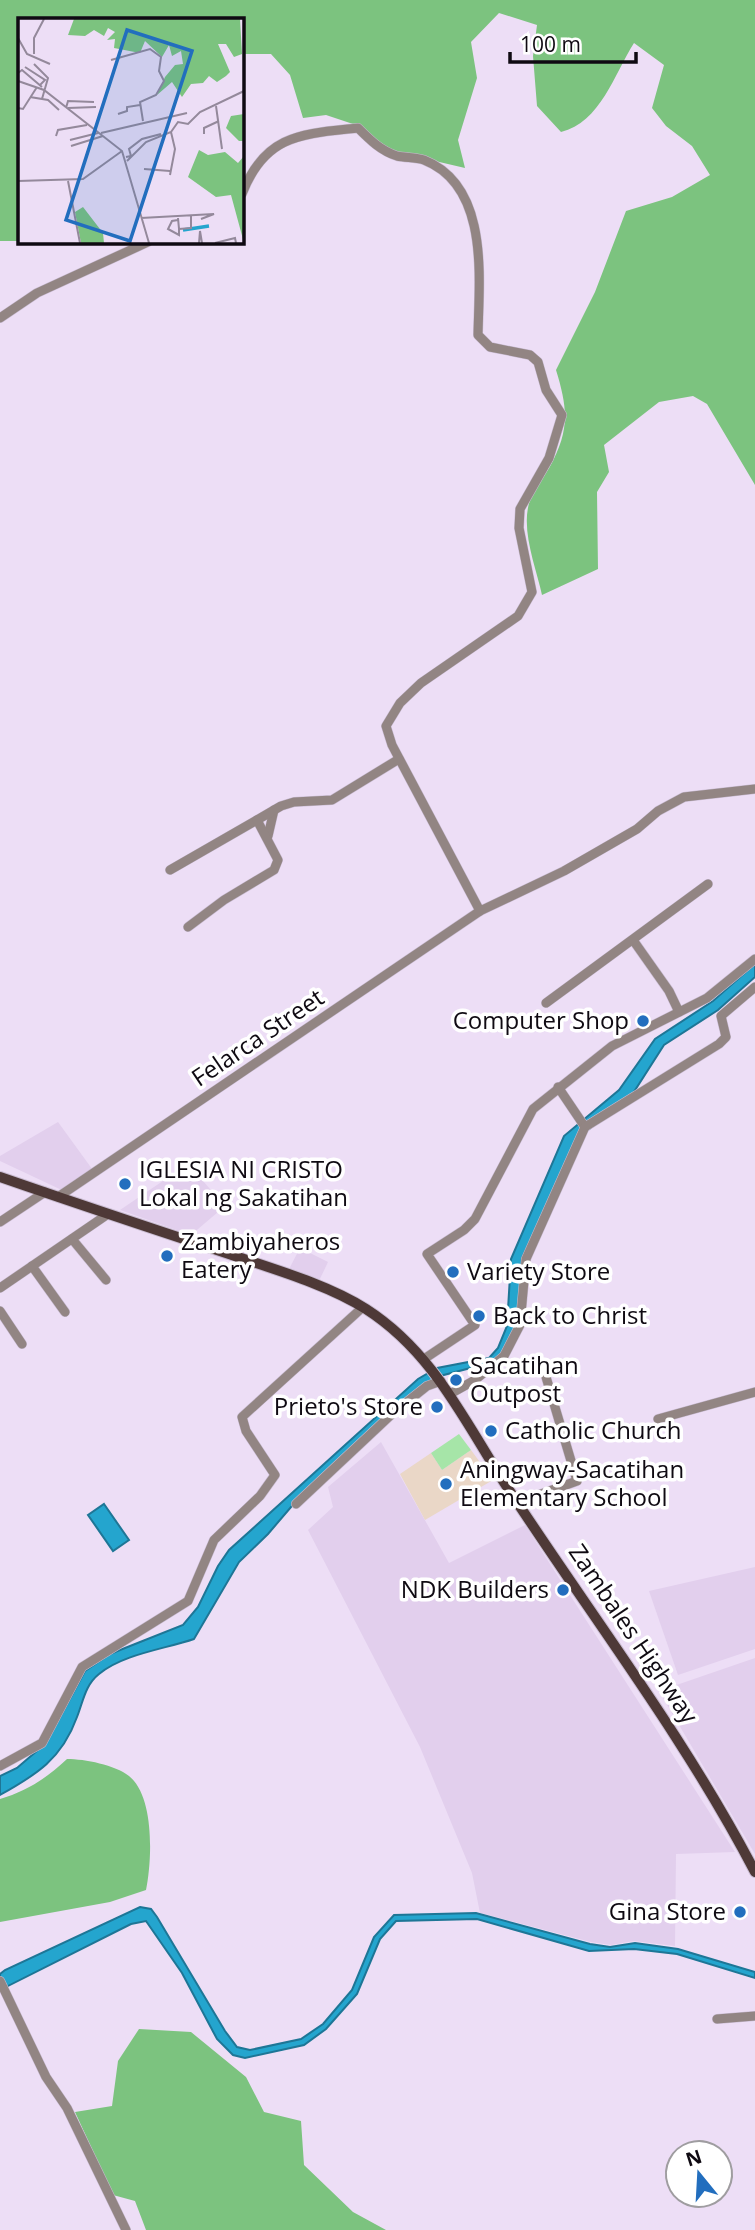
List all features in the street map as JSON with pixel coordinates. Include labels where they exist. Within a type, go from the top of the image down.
[{"type":"main road","name":"Zambales Highway","points":[[0,1177],[259,1265],[363,1307],[405,1338],[450,1394],[690,1759],[755,1872]]},
{"type":"street","points":[[243,192],[270,148],[305,133],[358,128],[379,148],[396,156],[424,160],[450,180],[465,201],[478,242],[478,335],[491,347],[530,355],[538,362],[546,390],[562,415],[548,458],[520,509],[519,528],[533,592],[518,616],[421,683],[400,703],[386,726],[399,758],[480,911]]},
{"type":"street","points":[[0,318],[37,293],[146,243]]},
{"type":"street","points":[[170,870],[274,810],[294,802],[332,800],[399,758]]},
{"type":"street","name":"Felarca Street","points":[[58,1197],[480,911],[564,871],[637,829],[658,811],[684,797],[755,789]]},
{"type":"street","points":[[268,836],[274,810]]},
{"type":"street","points":[[188,927],[224,900],[274,870],[278,860],[268,836],[257,820]]},
{"type":"street","points":[[547,1003],[709,884]]},
{"type":"street","points":[[633,940],[669,991],[679,1012]]},
{"type":"street","points":[[426,1362],[475,1325],[427,1254],[464,1230],[475,1219],[533,1109],[612,1046],[706,998],[755,959]]},
{"type":"street","points":[[450,1394],[475,1380],[504,1356],[520,1325],[526,1259],[586,1127],[719,1044],[726,1037],[722,1016],[755,987]]},
{"type":"street","points":[[558,1087],[586,1127]]},
{"type":"street","points":[[0,1222],[45,1192]]},
{"type":"street","points":[[0,1288],[108,1214]]},
{"type":"street","points":[[72,1239],[106,1280]]},
{"type":"street","points":[[32,1266],[65,1312]]},
{"type":"street","points":[[0,1766],[42,1743],[82,1667],[188,1601],[214,1541],[260,1496],[275,1475],[246,1431],[242,1417],[363,1307]]},
{"type":"street","points":[[0,1311],[22,1344]]},
{"type":"street","points":[[519,1502],[577,1481],[546,1377]]},
{"type":"street","points":[[296,1504],[393,1413],[427,1386],[440,1380]]},
{"type":"street","points":[[658,1419],[755,1392]]},
{"type":"street","points":[[0,1981],[46,2077],[67,2108],[126,2230]]},
{"type":"street","points":[[718,2018],[755,2016]]},
{"type":"shaded area","points":[[58,1122],[95,1173],[66,1192],[0,1161],[0,1156]]},
{"type":"shaded area","points":[[188,1164],[225,1206],[191,1235],[120,1210]]},
{"type":"shaded area","points":[[300,1248],[328,1262],[318,1283],[288,1271]]},
{"type":"shaded area","points":[[381,1442],[449,1563],[525,1525],[735,1852],[676,1854],[675,1946],[634,1941],[611,1945],[591,1942],[480,1913],[472,1873],[420,1747],[308,1530],[333,1507],[328,1487]]},
{"type":"shaded area","name":"Aningway-Sacatihan Elementary School","points":[[471,1450],[493,1480],[425,1520],[400,1474],[431,1453],[442,1470]]},
{"type":"shaded area","points":[[755,1567],[755,1649],[678,1675],[649,1591]]},
{"type":"shaded area","points":[[755,1658],[755,1854],[659,1691]]},
{"type":"green space","points":[[0,0],[755,0],[755,485],[707,404],[693,396],[659,402],[604,445],[609,472],[597,492],[598,569],[542,595],[528,535],[527,511],[532,496],[556,455],[564,431],[565,408],[556,370],[595,292],[626,211],[672,197],[710,175],[692,146],[666,126],[652,108],[664,65],[634,43],[596,108],[575,127],[561,132],[537,106],[533,56],[537,25],[499,13],[471,42],[477,78],[458,140],[465,168],[388,150],[362,127],[326,115],[303,118],[290,75],[271,54],[243,54],[243,18],[18,18],[18,241],[0,241]]},
{"type":"green space","points":[[459,1434],[471,1450],[442,1470],[431,1453]]},
{"type":"green space","points":[[67,1759],[91,1761],[116,1769],[129,1776],[137,1786],[150,1830],[150,1863],[146,1890],[110,1902],[0,1922],[0,1799],[36,1783]]},
{"type":"green space","points":[[139,2029],[191,2032],[246,2077],[264,2112],[301,2121],[304,2165],[353,2212],[386,2230],[146,2230],[135,2201],[113,2195],[75,2112],[112,2106],[118,2061]]},
{"type":"water","points":[[755,964],[755,977],[718,1010],[664,1045],[630,1098],[580,1136],[522,1258],[518,1327],[503,1354],[486,1364],[440,1376],[291,1507],[239,1562],[194,1639],[132,1657],[109,1667],[94,1678],[87,1688],[71,1732],[56,1755],[36,1773],[0,1795],[0,1776],[17,1768],[46,1743],[85,1671],[110,1654],[183,1625],[198,1607],[229,1550],[418,1379],[437,1368],[489,1358],[498,1348],[507,1326],[511,1259],[564,1136],[619,1090],[655,1039],[713,1001]]},
{"type":"water","points":[[104,1504],[129,1540],[113,1551],[88,1515]]},
{"type":"water","points":[[140,1907],[151,1909],[157,1917],[237,2047],[250,2050],[301,2039],[323,2024],[352,1990],[374,1937],[394,1915],[476,1913],[590,1944],[610,1947],[635,1943],[678,1949],[755,1972],[755,1978],[677,1954],[634,1949],[589,1951],[477,1919],[396,1921],[380,1939],[357,1994],[326,2029],[304,2045],[245,2058],[233,2055],[217,2039],[182,1973],[146,1921],[131,1924],[0,1990],[0,1974],[5,1970]]},
{"type":"place","name":"Computer Shop","points":[[643,1021]]},
{"type":"place","name":"IGLESIA NI CRISTO Lokal ng Sakatihan","points":[[125,1184]]},
{"type":"place","name":"Zambiyaheros Eatery","points":[[167,1256]]},
{"type":"place","name":"Variety Store","points":[[453,1272]]},
{"type":"place","name":"Back to Christ","points":[[479,1316]]},
{"type":"place","name":"Sacatihan Outpost","points":[[456,1380]]},
{"type":"place","name":"Prieto's Store","points":[[437,1407]]},
{"type":"place","name":"Catholic Church","points":[[491,1431]]},
{"type":"place","name":"Aningway-Sacatihan Elementary School","points":[[446,1484]]},
{"type":"place","name":"NDK Builders","points":[[563,1590]]},
{"type":"place","name":"Gina Store","points":[[740,1912]]}]
